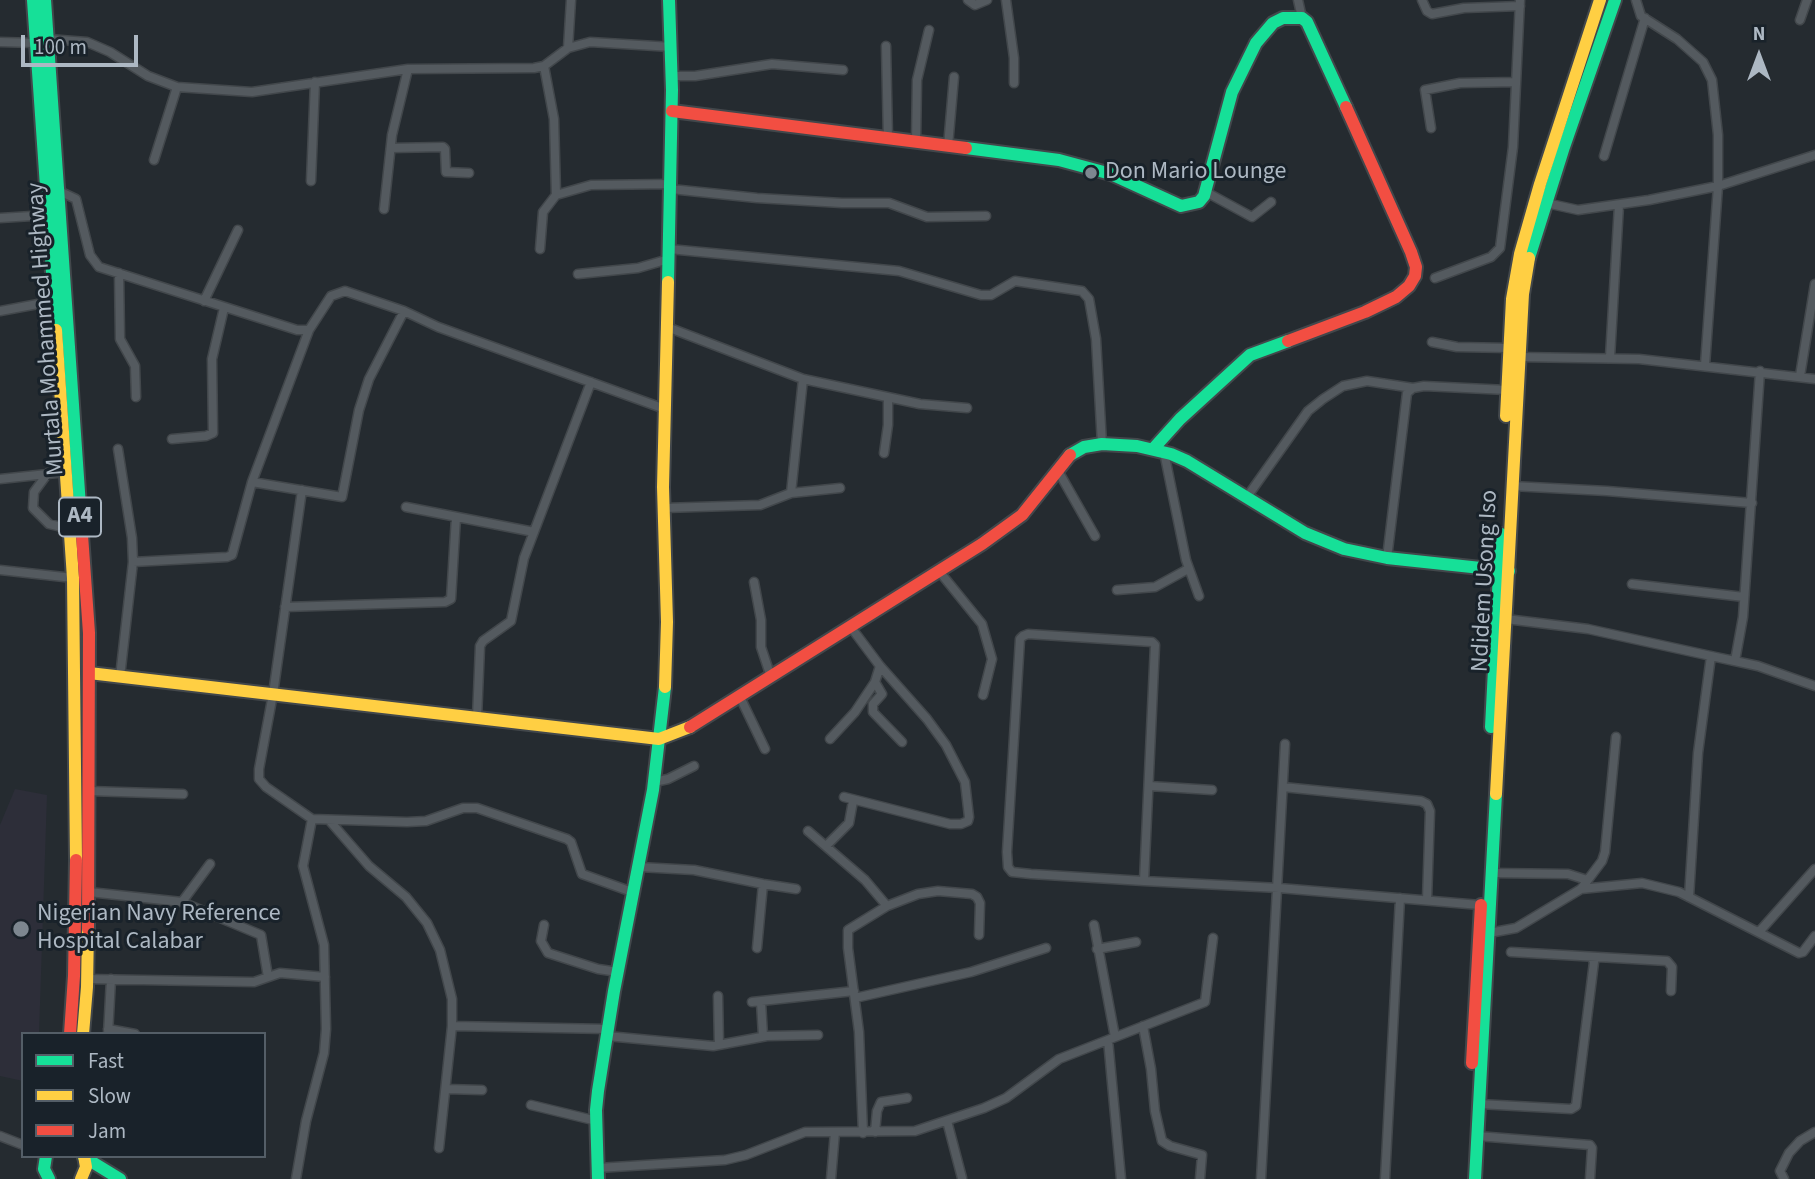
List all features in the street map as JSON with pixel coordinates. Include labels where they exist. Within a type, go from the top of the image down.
[{"type":"main road","name":"Murtala Mohammed Highway","points":[[33,0],[42,41],[59,191],[89,633],[89,892],[83,1032]]},
{"type":"main road","name":"Murtala Mohammed Highway","points":[[45,0],[42,41],[48,215],[73,578],[76,839],[74,976],[70,1032]]},
{"type":"main road","points":[[598,1174],[598,1091],[654,782],[664,687],[667,622],[665,408],[672,111],[670,0]]},
{"type":"main road","name":"Ndidem Usong Iso","points":[[1466,1179],[1480,905],[1512,486],[1512,299],[1520,254],[1540,184],[1600,0]]},
{"type":"main road","name":"Ndidem Usong Iso","points":[[1475,1179],[1506,619],[1504,571],[1507,390],[1528,261],[1615,0]]},
{"type":"main road","points":[[672,111],[1059,160],[1111,174],[1181,206],[1199,202],[1206,192],[1232,92],[1256,43],[1273,23],[1283,18],[1302,18],[1307,22],[1411,252],[1416,267],[1415,276],[1409,286],[1396,297],[1365,312],[1250,355],[1180,419],[1159,450]]},
{"type":"main road","points":[[89,673],[659,739],[692,726],[740,697],[1011,525],[1076,450],[1102,444],[1159,450],[1187,461],[1317,540],[1344,549],[1387,558],[1504,571]]},
{"type":"main road","points":[[46,1158],[44,1169],[49,1179]]},
{"type":"main road","points":[[80,1179],[86,1167],[84,1158]]},
{"type":"main road","points":[[86,1158],[120,1179]]},
{"type":"street","points":[[568,48],[571,0]]},
{"type":"street","points":[[968,0],[975,5],[987,0]]},
{"type":"street","points":[[1006,0],[1014,58],[1014,83]]},
{"type":"street","points":[[1298,0],[1302,18]]},
{"type":"street","points":[[1422,0],[1432,15],[1464,8],[1520,3],[1513,147],[1500,248],[1491,257],[1435,278]]},
{"type":"street","points":[[1636,0],[1639,12],[1645,18],[1677,38],[1709,71],[1718,135],[1718,186],[1705,365]]},
{"type":"street","points":[[1800,20],[1807,0]]},
{"type":"street","points":[[1604,156],[1645,18]]},
{"type":"street","points":[[916,142],[917,80],[929,30]]},
{"type":"street","points":[[0,42],[87,42],[110,52],[148,76],[177,87],[252,92],[408,69],[523,70],[544,66],[568,48],[590,42],[672,47]]},
{"type":"street","points":[[886,46],[888,139]]},
{"type":"street","points":[[672,76],[695,76],[772,64],[844,70]]},
{"type":"street","points":[[544,66],[554,119],[556,195]]},
{"type":"street","points":[[384,209],[391,135],[408,69]]},
{"type":"street","points":[[948,146],[954,77]]},
{"type":"street","points":[[311,181],[315,82]]},
{"type":"street","points":[[1431,128],[1425,90],[1460,83],[1516,82]]},
{"type":"street","points":[[154,160],[177,87]]},
{"type":"street","points":[[391,148],[443,147],[446,172],[469,173]]},
{"type":"street","points":[[1546,203],[1572,209],[1619,205],[1718,186],[1815,155]]},
{"type":"street","points":[[540,249],[544,212],[548,203],[556,195],[591,185],[671,187],[757,198],[889,203],[926,217],[986,216]]},
{"type":"street","points":[[59,191],[76,199],[83,232],[94,262],[99,267],[297,330],[309,330]]},
{"type":"street","points":[[1206,192],[1252,217],[1271,202]]},
{"type":"street","points":[[1610,357],[1619,205]]},
{"type":"street","points":[[0,218],[48,215]]},
{"type":"street","points":[[204,301],[238,230]]},
{"type":"street","points":[[578,274],[638,268],[669,254],[899,271],[981,295],[990,295],[1015,281],[1082,291],[1089,299],[1096,339],[1102,444]]},
{"type":"street","points":[[119,274],[120,339],[135,366],[136,397]]},
{"type":"street","points":[[1800,376],[1815,284]]},
{"type":"street","points":[[133,562],[232,555],[252,482],[309,330],[331,296],[338,292],[345,291],[404,311],[438,327],[665,408]]},
{"type":"street","points":[[0,311],[54,301]]},
{"type":"street","points":[[172,439],[212,433],[212,359],[225,307]]},
{"type":"street","points":[[252,482],[342,497],[359,410],[369,379],[404,311]]},
{"type":"street","points":[[667,327],[803,379],[920,404],[967,408]]},
{"type":"street","points":[[1432,342],[1457,348],[1705,365],[1815,379]]},
{"type":"street","points":[[1735,661],[1744,617],[1760,371]]},
{"type":"street","points":[[791,493],[803,379]]},
{"type":"street","points":[[1247,497],[1308,411],[1343,386],[1367,381],[1413,388],[1424,386],[1507,390]]},
{"type":"street","points":[[477,718],[480,646],[511,621],[524,558],[591,382]]},
{"type":"street","points":[[1387,558],[1404,400],[1413,388]]},
{"type":"street","points":[[884,453],[888,398]]},
{"type":"street","points":[[118,449],[132,538],[133,562],[120,677]]},
{"type":"street","points":[[1159,450],[1188,569],[1199,596]]},
{"type":"street","points":[[1057,469],[1095,536]]},
{"type":"street","points":[[0,479],[66,472]]},
{"type":"street","points":[[48,473],[34,492],[33,508],[49,524],[70,529]]},
{"type":"street","points":[[1512,486],[1752,503]]},
{"type":"street","points":[[664,508],[760,505],[791,493],[840,488]]},
{"type":"street","points":[[302,490],[259,779],[266,787],[312,819],[417,822],[463,808],[477,808],[567,839],[571,842],[582,874],[635,893]]},
{"type":"street","points":[[406,507],[534,532]]},
{"type":"street","points":[[285,607],[445,602],[450,599],[456,517]]},
{"type":"street","points":[[1117,590],[1155,587],[1188,569]]},
{"type":"street","points":[[0,570],[73,578]]},
{"type":"street","points":[[939,571],[982,624],[992,659],[983,695]]},
{"type":"street","points":[[754,582],[761,620],[761,647],[771,677]]},
{"type":"street","points":[[1632,584],[1744,597]]},
{"type":"street","points":[[1506,619],[1588,629],[1735,661],[1815,686]]},
{"type":"street","points":[[844,797],[950,824],[961,824],[970,817],[965,782],[951,752],[850,626]]},
{"type":"street","points":[[1143,881],[1155,645],[1152,642],[1111,639],[1028,634],[1023,636],[1020,639],[1017,676],[1007,852],[1008,867],[1012,872],[1143,881],[1279,888],[1480,905]]},
{"type":"street","points":[[1689,897],[1698,752],[1711,656]]},
{"type":"street","points":[[830,739],[855,712],[875,682],[880,666]]},
{"type":"street","points":[[875,682],[882,694],[873,704],[873,712],[902,742]]},
{"type":"street","points":[[740,697],[765,749]]},
{"type":"street","points":[[1581,889],[1602,861],[1605,852],[1616,737]]},
{"type":"street","points":[[1261,1179],[1285,744]]},
{"type":"street","points":[[654,782],[668,779],[694,766]]},
{"type":"street","points":[[1149,786],[1212,790]]},
{"type":"street","points":[[1283,787],[1421,801],[1427,804],[1430,811],[1427,900]]},
{"type":"street","points":[[89,791],[183,794]]},
{"type":"street","points":[[826,846],[849,823],[853,801]]},
{"type":"street","points":[[296,1179],[304,1130],[324,1053],[326,1029],[324,945],[303,866],[312,819]]},
{"type":"street","points":[[329,820],[369,866],[406,897],[427,923],[440,950],[452,999],[452,1027],[439,1148]]},
{"type":"street","points":[[808,831],[864,880],[887,906]]},
{"type":"street","points":[[182,902],[210,864]]},
{"type":"street","points":[[639,867],[694,870],[796,889]]},
{"type":"street","points":[[1759,932],[1815,869]]},
{"type":"street","points":[[1492,873],[1568,874],[1587,880]]},
{"type":"street","points":[[1489,933],[1516,928],[1581,889],[1642,883],[1667,888],[1689,897],[1799,953],[1803,952],[1815,936]]},
{"type":"street","points":[[757,948],[763,884]]},
{"type":"street","points":[[863,1133],[859,1032],[848,930],[887,906],[918,894],[938,891],[972,894],[977,897],[980,903],[979,935]]},
{"type":"street","points":[[89,892],[182,902],[261,934],[268,977]]},
{"type":"street","points":[[1385,1179],[1399,898]]},
{"type":"street","points":[[544,925],[541,941],[548,953],[598,969],[618,972]]},
{"type":"street","points":[[1094,925],[1112,1039],[1121,1179]]},
{"type":"street","points":[[598,1174],[724,1160],[746,1155],[805,1132],[915,1131],[947,1121],[1006,1098],[1050,1064],[1205,1002],[1213,938]]},
{"type":"street","points":[[1097,949],[1136,942]]},
{"type":"street","points":[[763,1037],[756,1002],[855,995],[971,972],[1046,948]]},
{"type":"street","points":[[1511,952],[1667,961],[1672,967],[1671,991]]},
{"type":"street","points":[[1479,1104],[1571,1109],[1576,1106],[1594,962],[1592,958]]},
{"type":"street","points":[[87,979],[254,982],[274,974],[325,977]]},
{"type":"street","points":[[108,1032],[111,979]]},
{"type":"street","points":[[718,996],[719,1045]]},
{"type":"street","points":[[452,1027],[526,1026],[719,1045],[763,1037],[818,1035]]},
{"type":"street","points":[[1143,1027],[1162,1141],[1178,1149],[1202,1155],[1200,1179]]},
{"type":"street","points":[[446,1088],[482,1090]]},
{"type":"street","points":[[875,1132],[877,1111],[881,1102],[907,1098]]},
{"type":"street","points":[[531,1104],[597,1121]]},
{"type":"street","points":[[947,1121],[961,1178]]},
{"type":"street","points":[[831,1179],[835,1132]]},
{"type":"street","points":[[1784,1179],[1780,1171],[1789,1153],[1800,1141],[1815,1132]]},
{"type":"street","points":[[0,1136],[21,1144]]},
{"type":"street","points":[[1477,1136],[1590,1145],[1590,1179]]},
{"type":"shaded area","name":"Nigerian Navy Reference Hospital Calabar","points":[[15,789],[47,795],[39,1032],[21,1032],[21,1081],[0,1076],[0,825]]},
{"type":"traffic: fast","points":[[33,0],[56,330]]},
{"type":"traffic: fast","points":[[45,0],[82,535]]},
{"type":"traffic: fast","points":[[668,282],[672,90],[669,0]]},
{"type":"traffic: fast","points":[[1529,258],[1615,0]]},
{"type":"traffic: fast","points":[[966,148],[1059,160],[1111,174],[1181,206],[1199,202],[1204,196],[1232,92],[1256,43],[1273,23],[1283,18],[1302,18],[1307,22],[1346,107]]},
{"type":"traffic: fast","points":[[1153,449],[1180,419],[1250,355],[1288,341]]},
{"type":"traffic: fast","points":[[1070,455],[1084,447],[1102,444],[1137,446],[1171,454],[1305,533],[1344,549],[1387,558],[1509,571]]},
{"type":"traffic: fast","points":[[1491,727],[1501,534]]},
{"type":"traffic: fast","points":[[598,1179],[598,1091],[614,991],[653,790],[665,687]]},
{"type":"traffic: fast","points":[[1475,1179],[1496,794]]},
{"type":"traffic: fast","points":[[46,1158],[44,1169],[49,1179]]},
{"type":"traffic: fast","points":[[86,1158],[120,1179]]},
{"type":"traffic: slow","points":[[1506,416],[1512,299],[1520,254],[1600,0]]},
{"type":"traffic: slow","points":[[1496,794],[1523,294],[1529,258]]},
{"type":"traffic: slow","points":[[665,687],[667,622],[663,487],[668,282]]},
{"type":"traffic: slow","points":[[56,330],[73,578],[76,860]]},
{"type":"traffic: slow","points":[[89,673],[659,739],[690,727]]},
{"type":"traffic: slow","points":[[83,1032],[88,929]]},
{"type":"traffic: slow","points":[[81,1179],[86,1167],[84,1158]]},
{"type":"traffic: jam","points":[[1288,341],[1365,312],[1396,297],[1409,286],[1415,276],[1416,267],[1411,252],[1346,107]]},
{"type":"traffic: jam","points":[[672,111],[966,148]]},
{"type":"traffic: jam","points":[[690,727],[982,544],[1022,515],[1070,455]]},
{"type":"traffic: jam","points":[[82,535],[89,633],[88,929]]},
{"type":"traffic: jam","points":[[70,1032],[76,860]]},
{"type":"traffic: jam","points":[[1472,1063],[1481,905]]},
{"type":"place","name":"Don Mario Lounge","points":[[1091,173]]},
{"type":"place","name":"Nigerian Navy Reference Hospital Calabar","points":[[21,929]]}]
